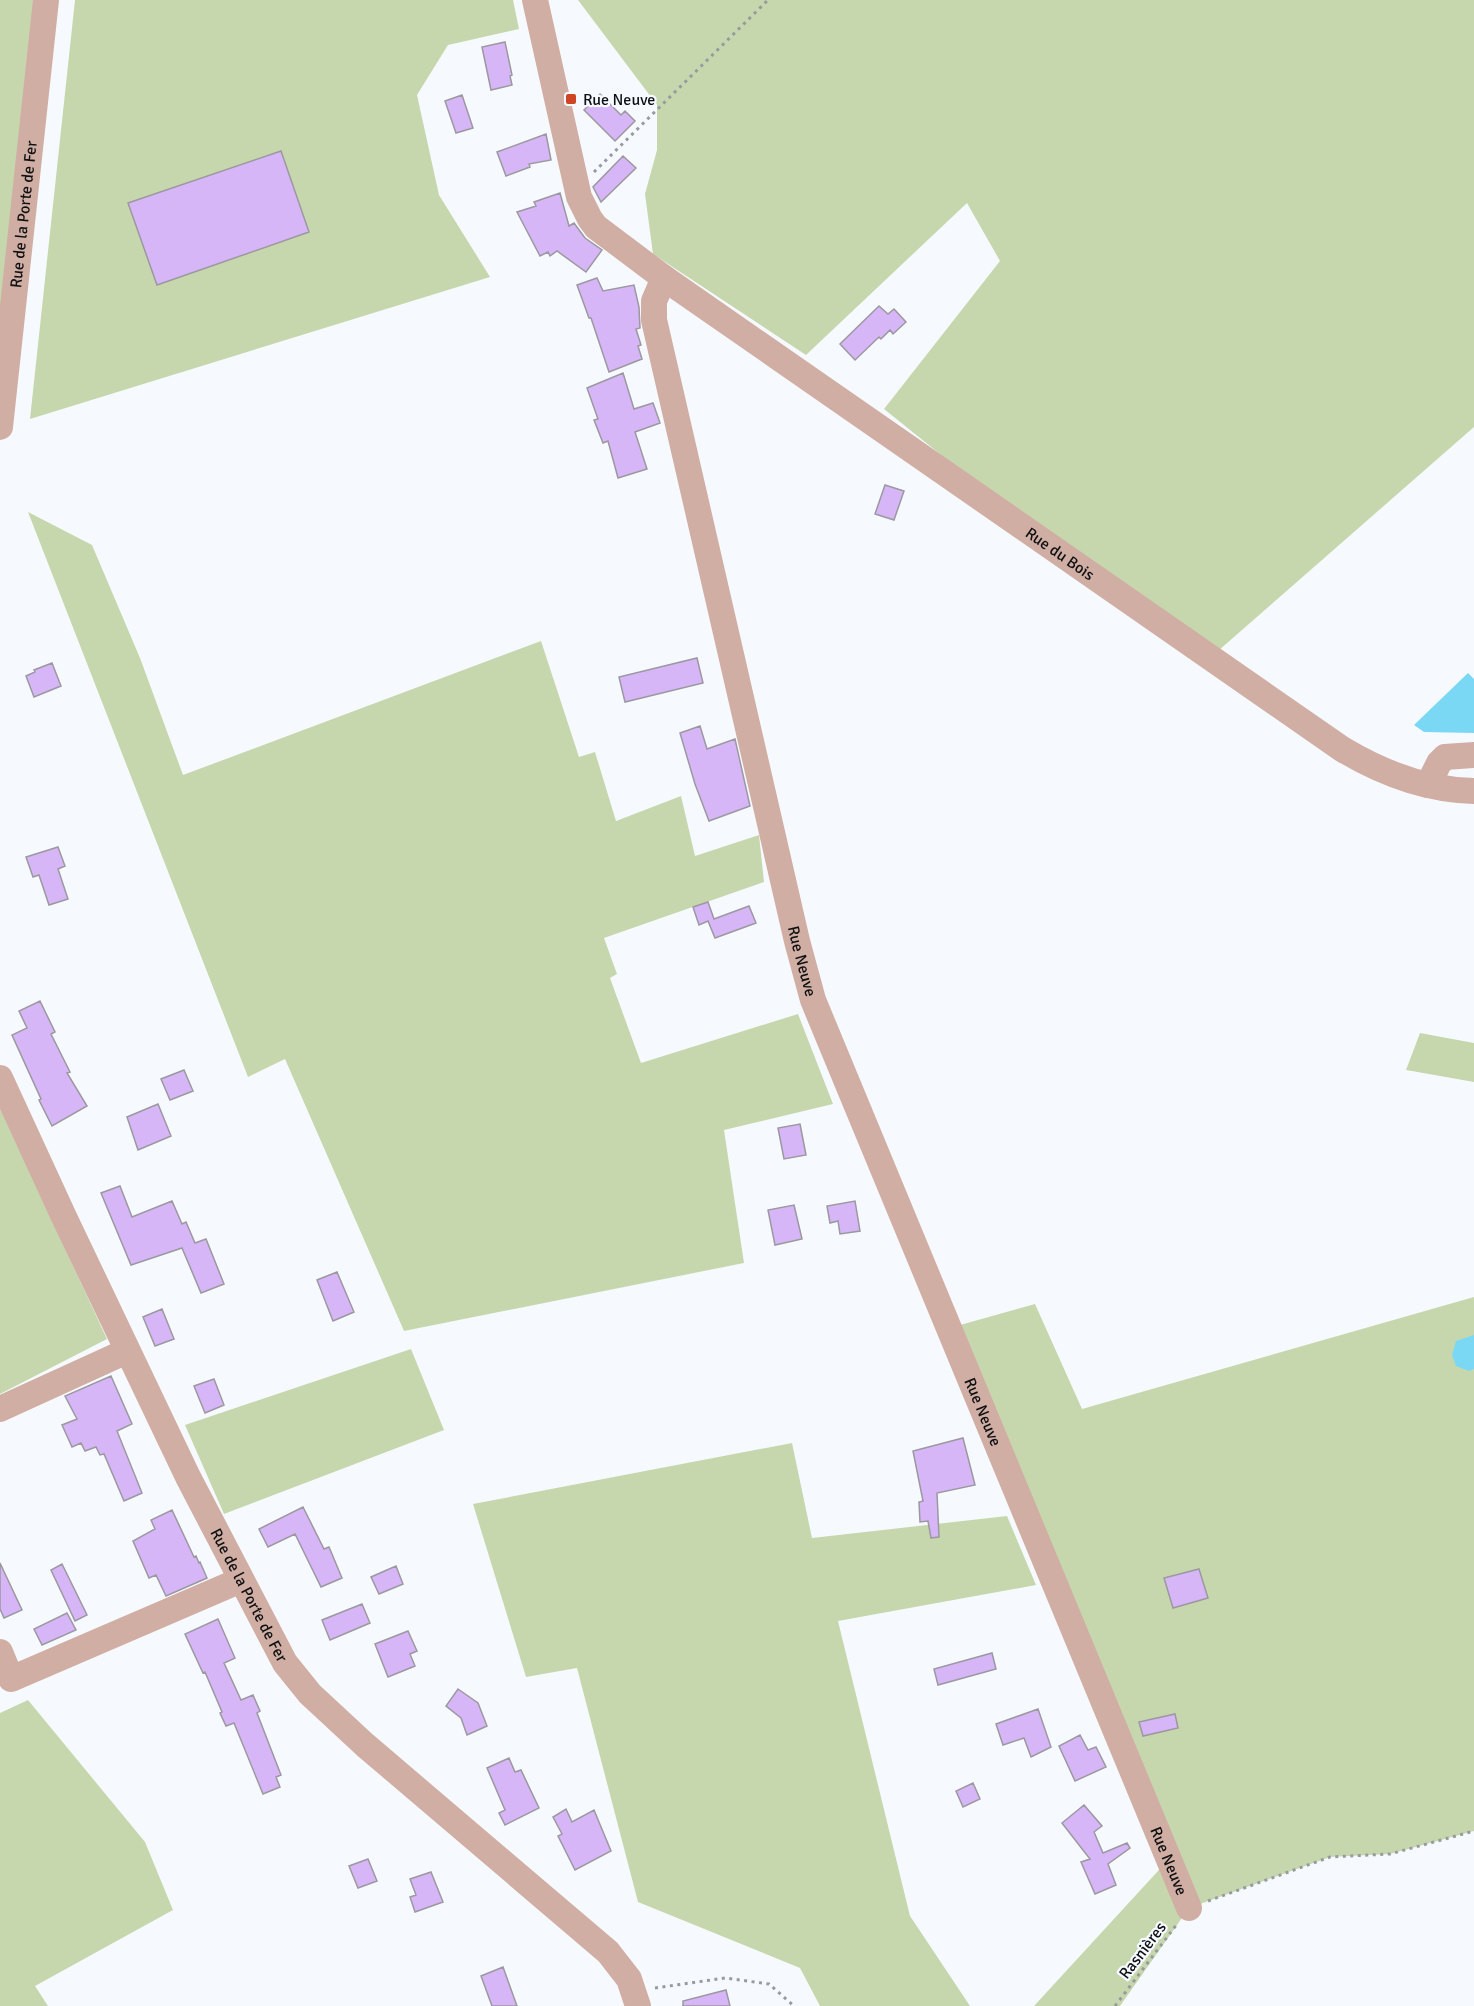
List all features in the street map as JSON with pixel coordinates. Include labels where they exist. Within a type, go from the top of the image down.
[{"type":"street","name":"Rue de la Porte de Fer","points":[[0,427],[46,0]]},
{"type":"street","points":[[535,0],[576,187],[585,210],[597,227],[664,278]]},
{"type":"street","name":"Rue du Bois","points":[[664,278],[1329,741],[1384,771],[1428,785],[1474,792]]},
{"type":"street","name":"Rue Neuve","points":[[664,278],[654,301],[654,320],[797,941],[813,1000],[1189,1908]]},
{"type":"street","points":[[1428,785],[1439,763],[1445,757],[1474,755]]},
{"type":"street","name":"Rue de la Porte de Fer","points":[[0,1078],[188,1478],[285,1663],[310,1694],[365,1745],[608,1952],[623,1970],[636,1999]]},
{"type":"street","points":[[0,1410],[127,1351]]},
{"type":"street","points":[[0,1652],[6,1682],[241,1580]]},
{"type":"path","points":[[576,187],[602,165],[768,0]]},
{"type":"path","points":[[1189,1908],[1330,1857],[1390,1854],[1474,1831]]},
{"type":"path","name":"Rasnières","points":[[1115,2006],[1189,1908]]},
{"type":"path","points":[[636,1999],[725,1978],[769,1984],[794,2006]]},
{"type":"green space","points":[[0,0],[34,0],[0,323]]},
{"type":"green space","points":[[75,0],[513,0],[519,29],[448,45],[417,95],[439,195],[490,277],[30,419]]},
{"type":"green space","points":[[578,0],[1474,0],[1474,427],[1202,665],[884,409],[1000,261],[967,203],[806,355],[653,254],[645,194],[657,150],[657,105]]},
{"type":"green space","points":[[28,512],[92,545],[140,658],[183,775],[541,641],[579,757],[595,752],[616,821],[681,796],[695,856],[759,835],[764,882],[604,938],[617,974],[610,978],[641,1063],[798,1014],[833,1104],[724,1130],[744,1263],[404,1331],[285,1059],[248,1077]]},
{"type":"green space","points":[[1420,1033],[1474,1043],[1474,1082],[1406,1070]]},
{"type":"green space","points":[[0,1108],[107,1339],[0,1394]]},
{"type":"green space","points":[[1474,1297],[1474,1831],[1390,1854],[1330,1857],[1189,1908],[1120,2006],[1034,2006],[1169,1859],[953,1327],[1035,1304],[1082,1409]]},
{"type":"green space","points":[[411,1349],[444,1430],[224,1514],[185,1425]]},
{"type":"green space","points":[[792,1443],[812,1538],[1007,1516],[1036,1585],[838,1621],[910,1916],[970,2006],[820,2006],[800,1968],[638,1902],[577,1668],[526,1677],[473,1504]]},
{"type":"green space","points":[[28,1700],[145,1842],[173,1910],[35,1986],[48,2006],[0,2006],[0,1713]]},
{"type":"water","points":[[1468,673],[1474,679],[1474,733],[1424,732],[1414,725]]},
{"type":"water","points":[[1474,1335],[1474,1369],[1469,1371],[1456,1366],[1452,1355],[1456,1341]]},
{"type":"building","points":[[505,42],[512,85],[491,90],[482,47]]},
{"type":"building","points":[[600,94],[621,115],[625,111],[635,121],[615,141],[584,110]]},
{"type":"building","points":[[462,95],[473,128],[456,133],[445,101]]},
{"type":"building","points":[[546,134],[551,160],[529,164],[530,167],[506,176],[497,152]]},
{"type":"building","points":[[281,151],[309,232],[157,285],[128,203]]},
{"type":"building","points":[[623,156],[636,168],[601,202],[593,187]]},
{"type":"building","points":[[560,193],[569,226],[574,223],[585,238],[602,250],[586,272],[557,251],[550,256],[548,252],[540,256],[517,212],[536,206],[534,202]]},
{"type":"building","points":[[597,278],[603,291],[634,285],[639,307],[640,328],[636,329],[642,359],[609,372],[577,285]]},
{"type":"building","points":[[879,306],[888,314],[894,309],[906,322],[893,334],[890,330],[881,339],[879,337],[855,360],[840,344]]},
{"type":"building","points":[[623,373],[634,409],[653,403],[660,423],[635,432],[647,469],[618,478],[608,441],[603,443],[594,420],[598,419],[587,388]]},
{"type":"building","points":[[885,485],[904,491],[894,520],[875,514]]},
{"type":"building","points":[[697,658],[703,683],[625,702],[619,677]]},
{"type":"building","points":[[52,663],[61,686],[34,697],[26,676]]},
{"type":"building","points":[[700,726],[707,749],[735,739],[750,806],[709,821],[680,733]]},
{"type":"building","points":[[58,847],[65,866],[58,869],[68,899],[49,905],[39,875],[33,877],[26,857]]},
{"type":"building","points":[[708,902],[714,919],[749,906],[756,923],[715,938],[708,921],[699,925],[693,907]]},
{"type":"building","points":[[40,1001],[55,1032],[51,1034],[70,1072],[67,1073],[87,1106],[52,1126],[12,1035],[27,1028],[19,1011]]},
{"type":"building","points":[[184,1070],[193,1091],[170,1100],[161,1079]]},
{"type":"building","points":[[158,1104],[171,1136],[138,1150],[127,1117]]},
{"type":"building","points":[[800,1124],[806,1155],[784,1159],[778,1128]]},
{"type":"building","points":[[120,1186],[132,1217],[172,1201],[182,1224],[186,1222],[195,1243],[206,1239],[224,1284],[201,1293],[182,1248],[131,1265],[101,1193]]},
{"type":"building","points":[[855,1201],[860,1231],[840,1234],[838,1221],[830,1223],[827,1206]]},
{"type":"building","points":[[794,1205],[802,1239],[775,1245],[768,1210]]},
{"type":"building","points":[[337,1272],[354,1312],[333,1321],[317,1280]]},
{"type":"building","points":[[162,1309],[174,1339],[155,1346],[143,1317]]},
{"type":"building","points":[[111,1376],[132,1424],[117,1431],[142,1493],[124,1501],[104,1454],[100,1455],[96,1447],[85,1451],[81,1443],[72,1447],[62,1425],[77,1419],[65,1396]]},
{"type":"building","points":[[214,1379],[224,1405],[205,1413],[194,1386]]},
{"type":"building","points":[[963,1438],[975,1485],[937,1493],[939,1537],[931,1538],[928,1521],[920,1522],[919,1502],[923,1501],[913,1451]]},
{"type":"building","points":[[303,1507],[324,1549],[329,1547],[342,1578],[321,1587],[295,1534],[268,1547],[259,1529]]},
{"type":"building","points":[[172,1510],[194,1557],[196,1556],[200,1562],[207,1578],[166,1596],[156,1575],[149,1578],[133,1541],[155,1529],[151,1520]]},
{"type":"building","points":[[0,1563],[22,1610],[4,1618],[0,1609]]},
{"type":"building","points":[[62,1564],[87,1615],[75,1621],[51,1570]]},
{"type":"building","points":[[396,1566],[403,1584],[379,1594],[371,1577]]},
{"type":"building","points":[[1199,1569],[1208,1598],[1173,1608],[1164,1578]]},
{"type":"building","points":[[362,1604],[370,1623],[330,1640],[322,1620]]},
{"type":"building","points":[[67,1613],[76,1630],[42,1645],[34,1629]]},
{"type":"building","points":[[218,1619],[235,1658],[224,1663],[241,1700],[253,1695],[260,1711],[257,1713],[281,1775],[276,1777],[280,1787],[263,1794],[234,1723],[226,1726],[205,1672],[203,1673],[185,1634]]},
{"type":"building","points":[[408,1631],[417,1651],[410,1654],[415,1666],[388,1677],[375,1644]]},
{"type":"building","points":[[992,1653],[996,1669],[938,1685],[934,1669]]},
{"type":"building","points":[[458,1689],[478,1703],[487,1726],[467,1735],[461,1718],[446,1706]]},
{"type":"building","points":[[1038,1709],[1051,1747],[1031,1757],[1024,1738],[1003,1745],[996,1724]]},
{"type":"building","points":[[1175,1714],[1178,1728],[1143,1736],[1139,1722]]},
{"type":"building","points":[[1080,1735],[1088,1750],[1096,1747],[1106,1767],[1075,1781],[1059,1746]]},
{"type":"building","points":[[509,1758],[515,1772],[521,1770],[539,1808],[505,1825],[499,1813],[505,1810],[487,1768]]},
{"type":"building","points":[[973,1783],[980,1799],[963,1807],[956,1791]]},
{"type":"building","points":[[1084,1805],[1102,1826],[1094,1832],[1103,1853],[1127,1843],[1130,1848],[1108,1864],[1116,1885],[1095,1894],[1081,1862],[1090,1859],[1062,1823]]},
{"type":"building","points":[[566,1809],[572,1822],[594,1810],[611,1851],[575,1870],[558,1836],[562,1834],[553,1817]]},
{"type":"building","points":[[368,1859],[377,1881],[358,1888],[349,1866]]},
{"type":"building","points":[[431,1872],[443,1902],[415,1912],[410,1897],[416,1895],[410,1879]]},
{"type":"building","points":[[503,1967],[517,2006],[492,2006],[481,1976]]},
{"type":"building","points":[[726,1990],[730,2006],[683,2006],[683,2001]]},
{"type":"place","name":"Rue Neuve","points":[[571,99]]}]
